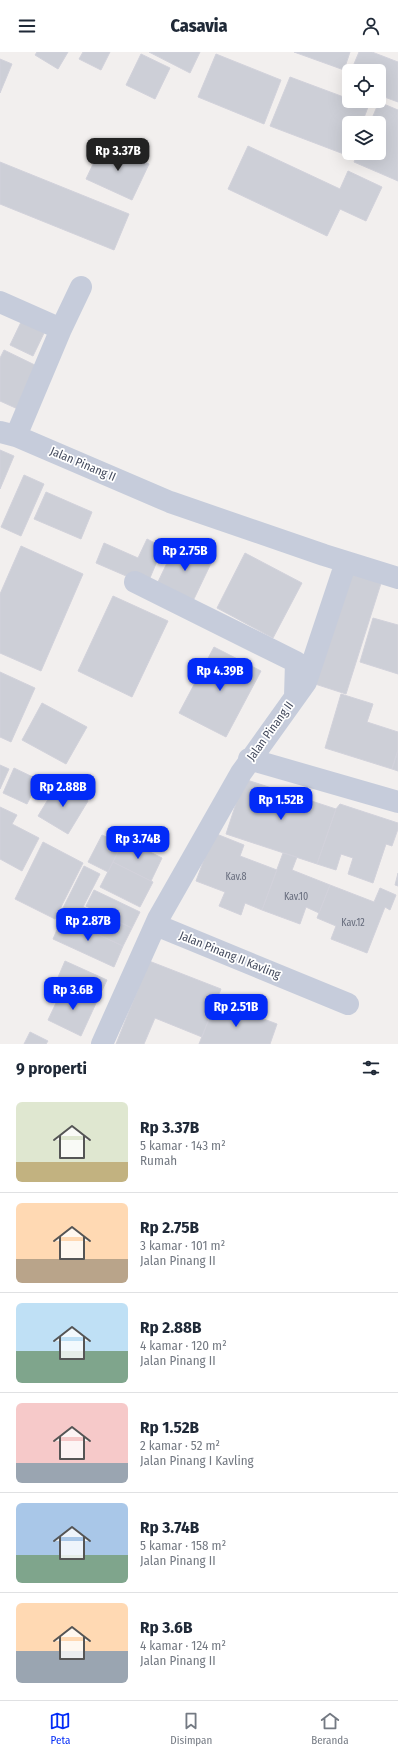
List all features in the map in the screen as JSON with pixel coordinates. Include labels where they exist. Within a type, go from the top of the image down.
[{"type":"street","points":[[8,434],[81,287]]},
{"type":"street","points":[[0,302],[61,329]]},
{"type":"street","name":"Jalan Pinang II","points":[[8,434],[170,502],[346,562],[398,578]]},
{"type":"street","name":"Jalan Pinang II","points":[[102,1044],[156,925],[249,759],[306,682],[346,562]]},
{"type":"street","points":[[135,582],[296,662],[295,697]]},
{"type":"street","points":[[249,759],[398,802]]},
{"type":"street","name":"Jalan Pinang II Kavling","points":[[156,925],[348,1004]]},
{"type":"building","points":[[37,52],[68,52],[58,69],[35,55]]},
{"type":"building","points":[[83,52],[110,52],[101,70],[79,59]]},
{"type":"building","points":[[149,52],[200,52],[190,73]]},
{"type":"building","points":[[294,52],[350,52],[346,64],[342,64],[342,69]]},
{"type":"building","points":[[359,52],[372,52],[398,62],[398,102],[386,98],[386,64],[354,64]]},
{"type":"building","points":[[141,54],[170,68],[155,99],[126,85]]},
{"type":"building","points":[[216,54],[281,80],[264,124],[198,97]]},
{"type":"building","points":[[0,59],[12,64],[0,93]]},
{"type":"building","points":[[290,77],[342,96],[342,108],[368,108],[365,116],[342,116],[342,153],[270,126]]},
{"type":"building","points":[[386,105],[398,110],[398,181],[354,162],[355,160],[386,160],[386,116],[373,116],[376,108],[386,108]]},
{"type":"building","points":[[103,143],[149,164],[132,200],[86,179]]},
{"type":"building","points":[[248,146],[340,189],[348,171],[382,187],[366,221],[340,209],[327,236],[228,189]]},
{"type":"building","points":[[0,162],[129,214],[114,250],[0,204]]},
{"type":"building","points":[[23,318],[46,329],[33,356],[10,345]]},
{"type":"building","points":[[4,350],[41,368],[20,410],[0,401],[0,358]]},
{"type":"building","points":[[0,450],[14,456],[0,489]]},
{"type":"building","points":[[24,475],[44,484],[21,536],[1,527]]},
{"type":"building","points":[[46,492],[92,512],[81,539],[34,519]]},
{"type":"building","points":[[147,539],[163,547],[147,585],[96,563],[104,543],[138,558]]},
{"type":"building","points":[[177,542],[213,559],[193,601],[157,584]]},
{"type":"building","points":[[21,546],[83,574],[41,671],[0,653],[0,594]]},
{"type":"building","points":[[245,553],[302,583],[273,638],[217,608]]},
{"type":"building","points":[[349,567],[383,577],[346,694],[312,683]]},
{"type":"building","points":[[113,596],[168,621],[132,697],[78,671]]},
{"type":"building","points":[[373,618],[398,625],[398,674],[360,662]]},
{"type":"building","points":[[214,647],[261,671],[226,737],[179,713]]},
{"type":"building","points":[[0,672],[35,688],[11,742],[0,737]]},
{"type":"building","points":[[341,694],[373,704],[367,722],[398,732],[398,750],[392,769],[325,748]]},
{"type":"building","points":[[42,703],[87,727],[66,764],[22,740]]},
{"type":"building","points":[[398,750],[398,771],[392,769]]},
{"type":"building","points":[[0,765],[9,769],[0,789]]},
{"type":"building","points":[[14,768],[39,780],[27,804],[3,793]]},
{"type":"building","points":[[244,779],[336,809],[317,864],[226,834]]},
{"type":"building","points":[[58,783],[88,801],[68,834],[38,816]]},
{"type":"building","points":[[340,804],[398,823],[398,829],[392,846],[386,844],[373,883],[348,874],[353,858],[341,854],[336,870],[317,864],[336,809]]},
{"type":"building","points":[[0,807],[17,815],[12,824],[39,838],[22,871],[0,859]]},
{"type":"building","points":[[214,833],[244,845],[240,856],[277,870],[262,910],[245,903],[241,915],[219,906],[225,892],[196,881]]},
{"type":"building","points":[[102,835],[122,844],[108,872],[88,862]]},
{"type":"building","points":[[124,839],[162,858],[151,881],[113,862]]},
{"type":"building","points":[[43,842],[83,863],[55,919],[15,899]]},
{"type":"building","points":[[283,853],[297,857],[292,870],[330,885],[319,913],[306,907],[300,924],[262,910]]},
{"type":"building","points":[[113,862],[153,882],[140,907],[100,887]]},
{"type":"building","points":[[84,866],[100,874],[83,907],[101,915],[94,930],[60,914]]},
{"type":"building","points":[[398,873],[398,886],[395,885]]},
{"type":"building","points":[[330,885],[374,902],[380,888],[396,895],[390,910],[385,907],[367,953],[331,939],[336,926],[317,918]]},
{"type":"building","points":[[94,890],[140,912],[132,928],[86,906]]},
{"type":"building","points":[[103,915],[132,928],[123,946],[95,933]]},
{"type":"building","points":[[62,918],[123,946],[114,967],[53,939]]},
{"type":"building","points":[[65,961],[107,980],[97,1001],[56,982]]},
{"type":"building","points":[[149,961],[221,989],[202,1037],[155,1018],[144,1044],[116,1044]]},
{"type":"building","points":[[64,986],[97,1001],[81,1036],[48,1020]]},
{"type":"building","points":[[216,1001],[277,1024],[270,1044],[199,1044]]},
{"type":"building","points":[[30,1032],[48,1041],[46,1044],[24,1044]]}]
